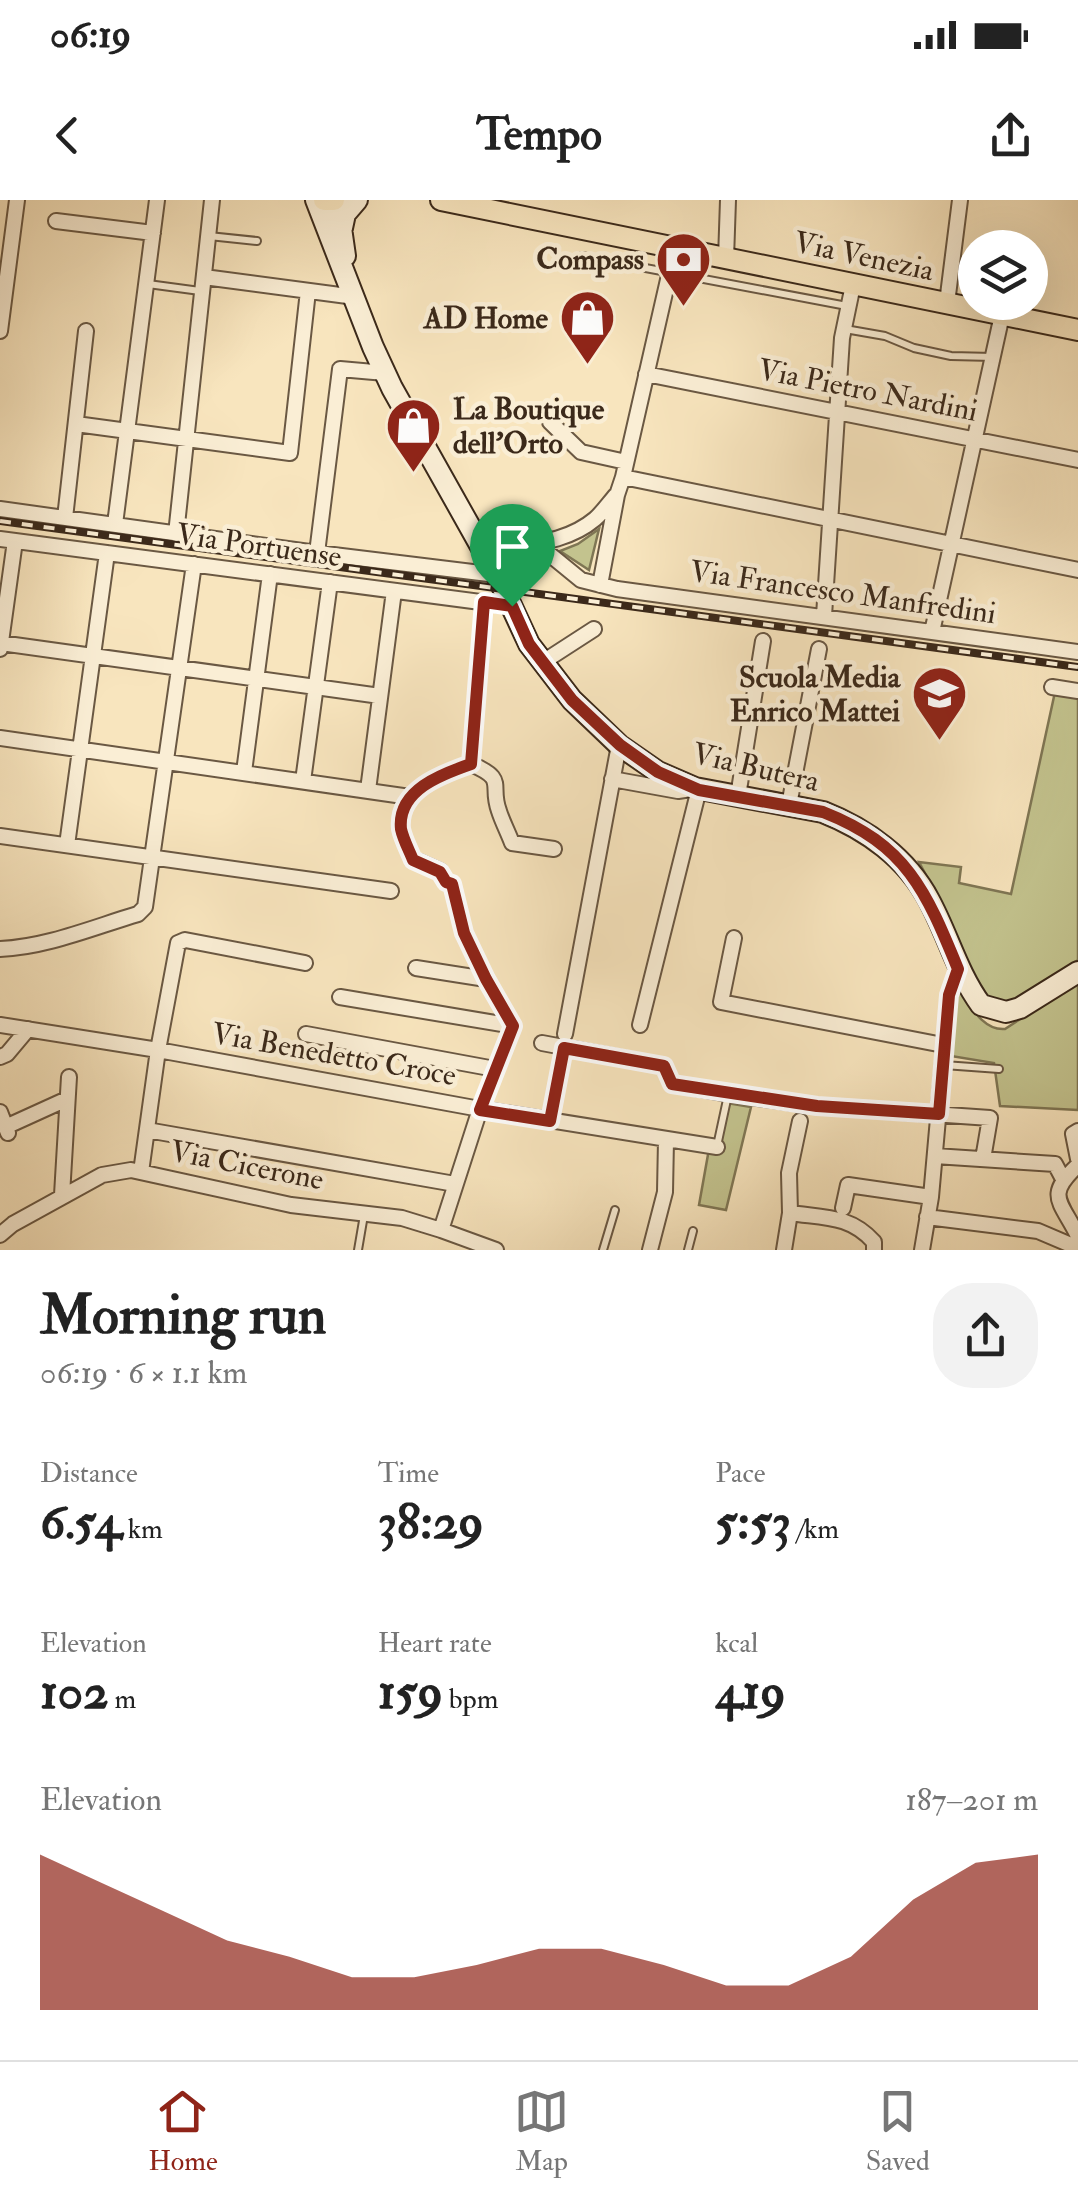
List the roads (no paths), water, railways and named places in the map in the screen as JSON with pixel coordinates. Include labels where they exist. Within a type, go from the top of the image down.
[{"type":"main road","points":[[324,200],[335,200]]},
{"type":"main road","name":"Via Venezia","points":[[441,200],[482,205],[726,259],[851,296],[958,306]]},
{"type":"main road","name":"Via Venezia","points":[[1028,320],[1078,330]]},
{"type":"main road","points":[[1039,322],[1078,345]]},
{"type":"street","points":[[0,332],[17,200]]},
{"type":"street","points":[[116,524],[157,200]]},
{"type":"street","points":[[176,534],[212,200]]},
{"type":"street","points":[[316,200],[352,290]]},
{"type":"street","points":[[335,200],[352,290]]},
{"type":"street","points":[[342,230],[345,214],[357,200]]},
{"type":"street","points":[[726,259],[728,200]]},
{"type":"street","points":[[948,304],[960,200]]},
{"type":"street","points":[[56,221],[153,233]]},
{"type":"street","points":[[537,544],[581,580],[600,585],[617,495],[675,249]]},
{"type":"street","points":[[203,284],[352,290]]},
{"type":"street","name":"Via Butera","points":[[352,290],[385,373],[497,576],[529,644],[572,700],[620,745],[658,772],[697,789],[823,812],[875,840],[908,870],[929,899],[958,969],[981,1005],[1006,1012],[1034,1000],[1078,972]]},
{"type":"street","points":[[76,424],[290,452],[308,291]]},
{"type":"street","points":[[824,616],[844,328],[851,296]]},
{"type":"street","points":[[932,632],[1001,320]]},
{"type":"street","points":[[64,518],[86,332]]},
{"type":"street","points":[[317,553],[340,369],[385,373]]},
{"type":"street","name":"Via Pietro Nardini","points":[[646,374],[1078,460]]},
{"type":"street","points":[[550,422],[581,452],[625,470],[1078,570]]},
{"type":"street","points":[[483,552],[561,538],[595,518],[617,495]]},
{"type":"street","points":[[0,509],[497,576]]},
{"type":"street","points":[[0,652],[8,540]]},
{"type":"street","name":"Via Portuense","points":[[8,540],[512,606]]},
{"type":"street","points":[[68,845],[107,553]]},
{"type":"street","points":[[0,949],[38,944],[138,914],[145,907],[194,564]]},
{"type":"street","points":[[244,772],[270,574]]},
{"type":"street","points":[[303,781],[330,582]]},
{"type":"street","name":"Via Francesco Manfredini","points":[[600,585],[1078,652]]},
{"type":"street","points":[[368,790],[394,592]]},
{"type":"street","points":[[471,764],[484,602]]},
{"type":"street","points":[[543,662],[594,629]]},
{"type":"street","points":[[738,796],[762,641]]},
{"type":"street","points":[[1,643],[380,696]]},
{"type":"street","points":[[788,805],[818,650]]},
{"type":"street","points":[[1052,688],[1078,691]]},
{"type":"street","points":[[0,738],[410,797]]},
{"type":"street","points":[[564,1041],[620,745]]},
{"type":"street","points":[[513,1026],[464,933],[452,884],[440,872],[413,860],[401,829],[404,810],[410,797],[437,775],[471,764],[488,771],[498,786],[496,805],[512,843],[554,849]]},
{"type":"street","points":[[612,779],[678,791],[697,789],[640,1025]]},
{"type":"street","points":[[0,836],[391,891]]},
{"type":"street","points":[[734,938],[721,1002],[943,1046]]},
{"type":"street","points":[[141,1172],[178,943],[185,940],[305,962]]},
{"type":"street","points":[[416,968],[486,979]]},
{"type":"street","points":[[922,1250],[931,1197],[949,995],[958,969]]},
{"type":"street","points":[[340,997],[513,1026]]},
{"type":"street","name":"Via Benedetto Croce","points":[[0,1025],[717,1148]]},
{"type":"street","points":[[441,1230],[480,1110],[513,1026]]},
{"type":"street","points":[[0,1058],[28,1030]]},
{"type":"street","points":[[306,1034],[496,1069]]},
{"type":"street","points":[[542,1043],[564,1041],[664,1066],[672,1084],[728,1094],[817,1106],[990,1118],[983,1159]]},
{"type":"street","points":[[62,1195],[69,1077]]},
{"type":"street","points":[[0,1112],[10,1129],[67,1099]]},
{"type":"street","points":[[784,1250],[790,1213],[789,1173],[800,1122]]},
{"type":"street","points":[[146,1130],[455,1184]]},
{"type":"street","points":[[1078,1131],[1073,1134],[1078,1162],[1058,1186],[1057,1195],[1074,1216],[1078,1236]]},
{"type":"street","points":[[650,1250],[665,1192],[666,1140]]},
{"type":"street","points":[[935,1156],[1056,1164],[1064,1178]]},
{"type":"street","name":"Via Cicerone","points":[[0,1235],[62,1195],[102,1175],[125,1170],[292,1205],[402,1218],[496,1250]]},
{"type":"street","points":[[844,1208],[848,1185],[931,1197]]},
{"type":"street","points":[[790,1213],[840,1220],[862,1228],[874,1242],[874,1250]]},
{"type":"street","points":[[927,1217],[1038,1231],[1078,1248]]},
{"type":"lane","points":[[208,236],[257,240]]},
{"type":"lane","points":[[582,256],[669,273],[851,296]]},
{"type":"lane","points":[[146,284],[203,284]]},
{"type":"lane","points":[[844,328],[951,356],[993,357]]},
{"type":"lane","points":[[550,1121],[564,1041]]},
{"type":"lane","points":[[943,1065],[999,1069]]},
{"type":"lane","points":[[717,1148],[728,1094]]},
{"type":"lane","points":[[604,1250],[614,1210]]},
{"type":"lane","points":[[358,1250],[364,1214]]},
{"type":"lane","points":[[688,1250],[693,1231]]},
{"type":"railway","points":[[0,521],[1078,667]]},
{"type":"place","name":"Compass","points":[[683,308]]},
{"type":"place","name":"AD Home","points":[[587,367]]},
{"type":"place","name":"La Boutique dell'Orto","points":[[414,475]]},
{"type":"place","name":"Scuola Media Enrico Mattei","points":[[939,743]]}]
